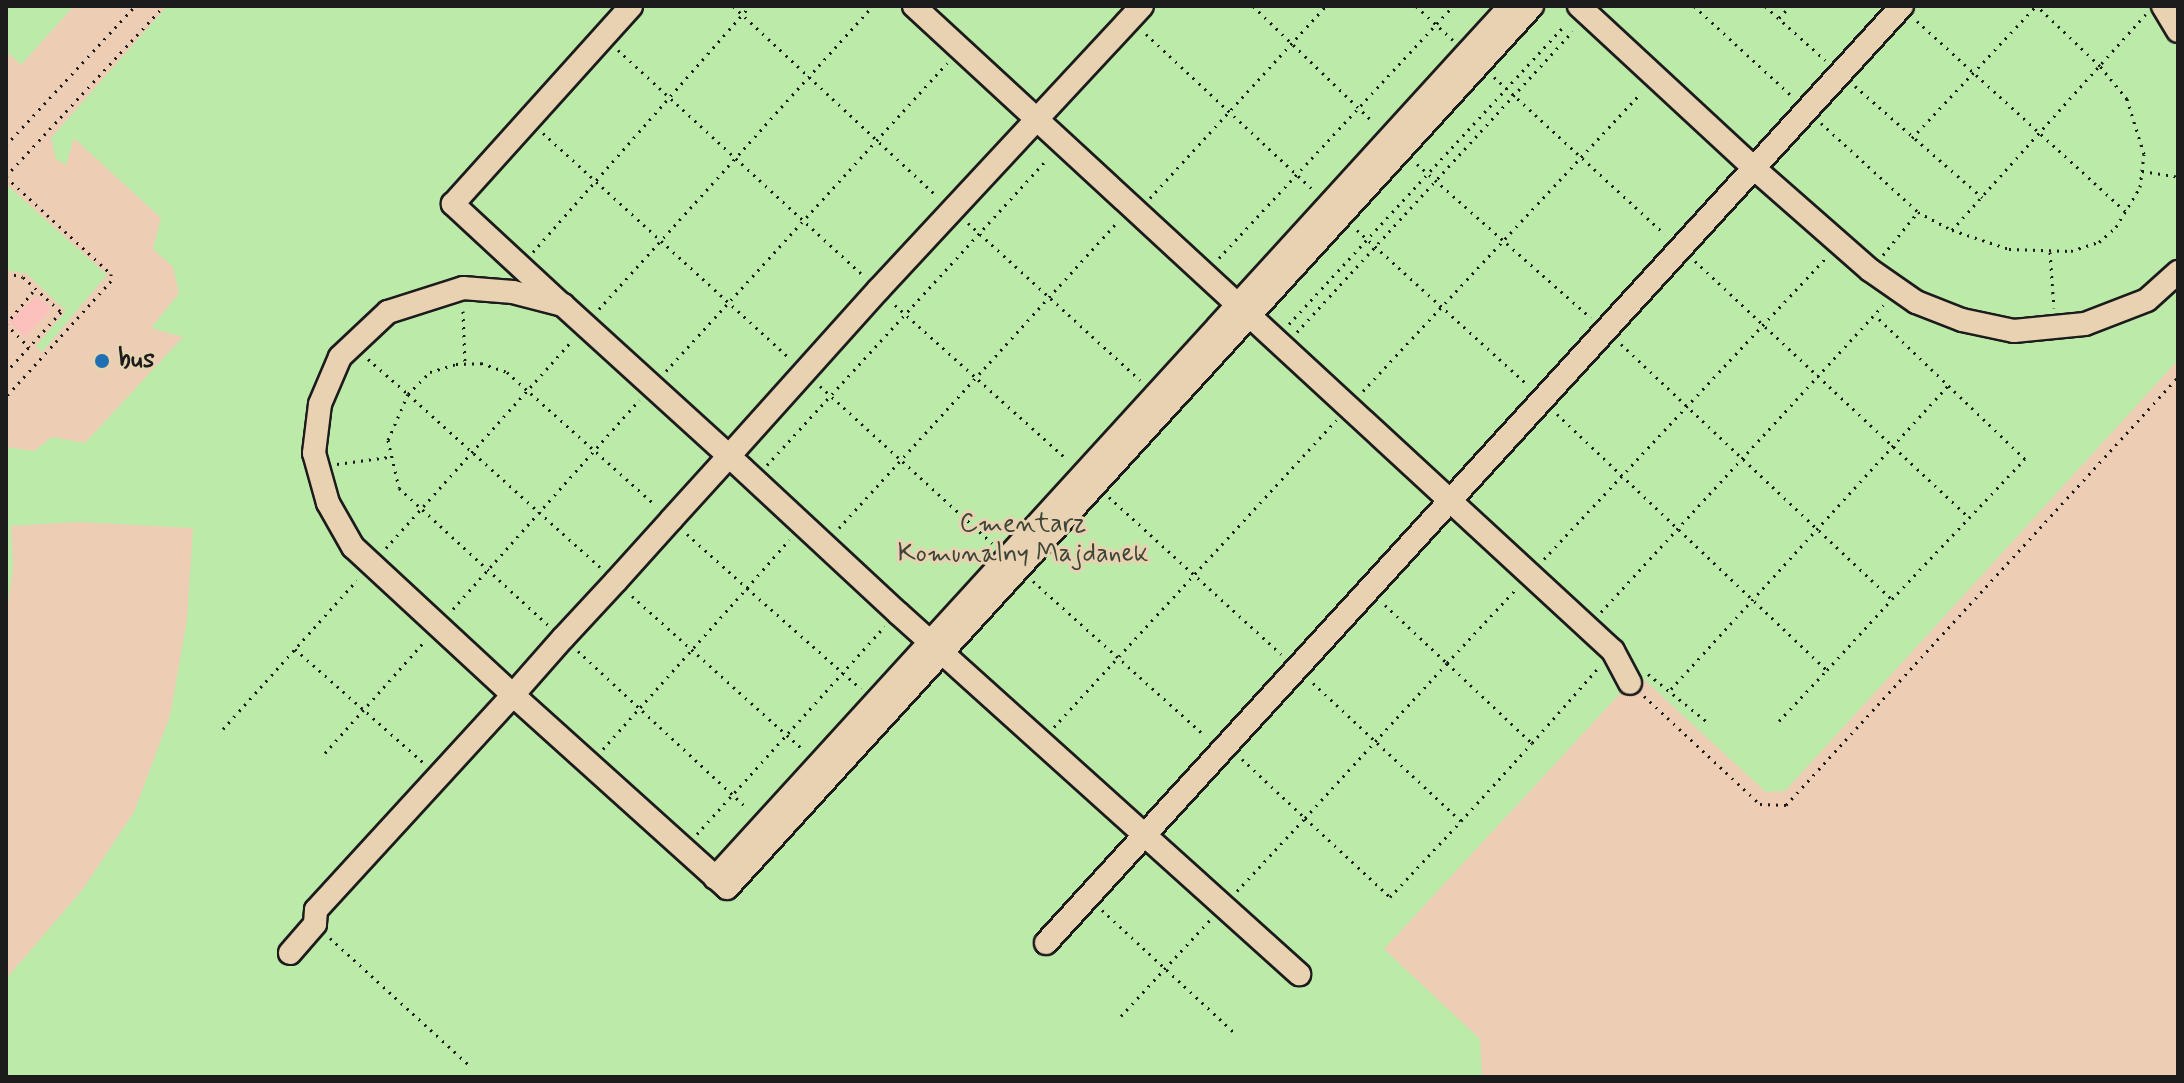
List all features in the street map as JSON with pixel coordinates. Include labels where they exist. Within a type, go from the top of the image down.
[{"type":"street","points":[[631,6],[453,204],[898,613],[1145,832],[1299,974]]},
{"type":"street","points":[[914,6],[1613,651],[1630,683]]},
{"type":"street","points":[[1473,59],[1510,6]]},
{"type":"street","points":[[563,305],[513,292],[463,288],[388,312],[350,343],[320,404],[317,467],[345,535],[371,565],[727,888],[936,646],[1394,143],[1473,59],[1532,6]]},
{"type":"street","points":[[1046,943],[1367,588],[1756,170],[1901,6]]},
{"type":"street","points":[[2163,6],[2178,31]]},
{"type":"street","points":[[1583,9],[1658,75],[1756,170],[1870,270],[1895,290],[1962,320],[2014,331],[2085,324],[2147,300],[2178,272]]},
{"type":"street","points":[[290,953],[315,924],[316,910],[878,290],[1136,12]]},
{"type":"street","points":[[1089,479],[1155,394],[1243,309]]},
{"type":"street","points":[[715,878],[875,702],[936,646]]},
{"type":"path","points":[[6,145],[135,6]]},
{"type":"path","points":[[6,397],[111,281],[111,274],[6,177],[164,6]]},
{"type":"path","points":[[733,6],[1155,394]]},
{"type":"path","points":[[522,265],[750,6]]},
{"type":"path","points":[[223,729],[873,6]]},
{"type":"path","points":[[1253,6],[1394,143],[1689,406],[1892,599]]},
{"type":"path","points":[[824,545],[1049,296],[1229,112],[1326,6]]},
{"type":"path","points":[[1416,6],[1969,517]]},
{"type":"path","points":[[1205,273],[1453,6]]},
{"type":"path","points":[[1765,6],[1982,197]]},
{"type":"path","points":[[1779,18],[1790,6]]},
{"type":"path","points":[[1901,6],[2127,213]]},
{"type":"path","points":[[1870,270],[1918,212],[1952,230],[2009,249],[2050,252],[2099,242],[2127,213],[2142,171],[2139,128],[2127,99],[2100,66],[2036,6],[1912,138]]},
{"type":"path","points":[[1952,230],[2154,6]]},
{"type":"path","points":[[1280,343],[1368,239],[1583,9]]},
{"type":"path","points":[[1280,343],[1376,246],[1515,96],[1583,9]]},
{"type":"path","points":[[1136,12],[1229,112],[1543,400],[1827,670]]},
{"type":"path","points":[[603,37],[1461,821]]},
{"type":"path","points":[[325,753],[540,510],[960,49]]},
{"type":"path","points":[[1042,740],[1658,75]]},
{"type":"path","points":[[528,120],[1118,657],[1305,818],[1390,897],[1613,651],[1671,689],[1706,721]]},
{"type":"path","points":[[754,479],[1063,142]]},
{"type":"path","points":[[2142,171],[2178,177]]},
{"type":"path","points":[[1305,818],[1839,243]]},
{"type":"path","points":[[2050,252],[2055,327]]},
{"type":"path","points":[[6,273],[23,277],[61,312],[6,372]]},
{"type":"path","points":[[29,347],[6,324],[36,288]]},
{"type":"path","points":[[463,288],[465,363]]},
{"type":"path","points":[[1587,627],[1895,290]]},
{"type":"path","points":[[1779,721],[2025,459],[1875,315]]},
{"type":"path","points":[[350,343],[819,763]]},
{"type":"path","points":[[764,823],[640,706],[419,512],[399,488],[389,457],[391,427],[408,394],[430,372],[465,363],[493,366],[530,389],[594,451],[875,702]]},
{"type":"path","points":[[1630,683],[1760,804],[1786,805],[2178,377]]},
{"type":"path","points":[[1671,689],[1948,386]]},
{"type":"path","points":[[317,467],[389,457]]},
{"type":"path","points":[[590,764],[802,525]]},
{"type":"path","points":[[1367,588],[1532,743]]},
{"type":"path","points":[[683,848],[898,613]]},
{"type":"path","points":[[295,649],[439,776]]},
{"type":"path","points":[[1088,897],[1236,1034]]},
{"type":"path","points":[[315,924],[468,1064]]},
{"type":"green space","points":[[6,6],[74,6],[21,65],[6,51]]},
{"type":"green space","name":"Cmentarz Komunalny Majdanek","points":[[167,6],[2178,6],[2178,360],[1785,791],[1766,792],[1638,674],[1384,949],[1480,1039],[1482,1077],[6,1077],[6,979],[83,889],[134,812],[170,716],[187,619],[193,528],[78,522],[11,526],[13,569],[6,617],[6,447],[34,451],[52,437],[85,443],[183,337],[151,328],[179,293],[173,267],[153,249],[161,218],[74,138],[66,165],[56,159],[51,138]]},
{"type":"green space","points":[[6,184],[107,275],[42,352],[36,346],[66,311],[27,274],[6,270]]},
{"type":"building","points":[[37,296],[51,309],[25,337],[8,321]]},
{"type":"place","name":"bus","points":[[102,361]]}]
